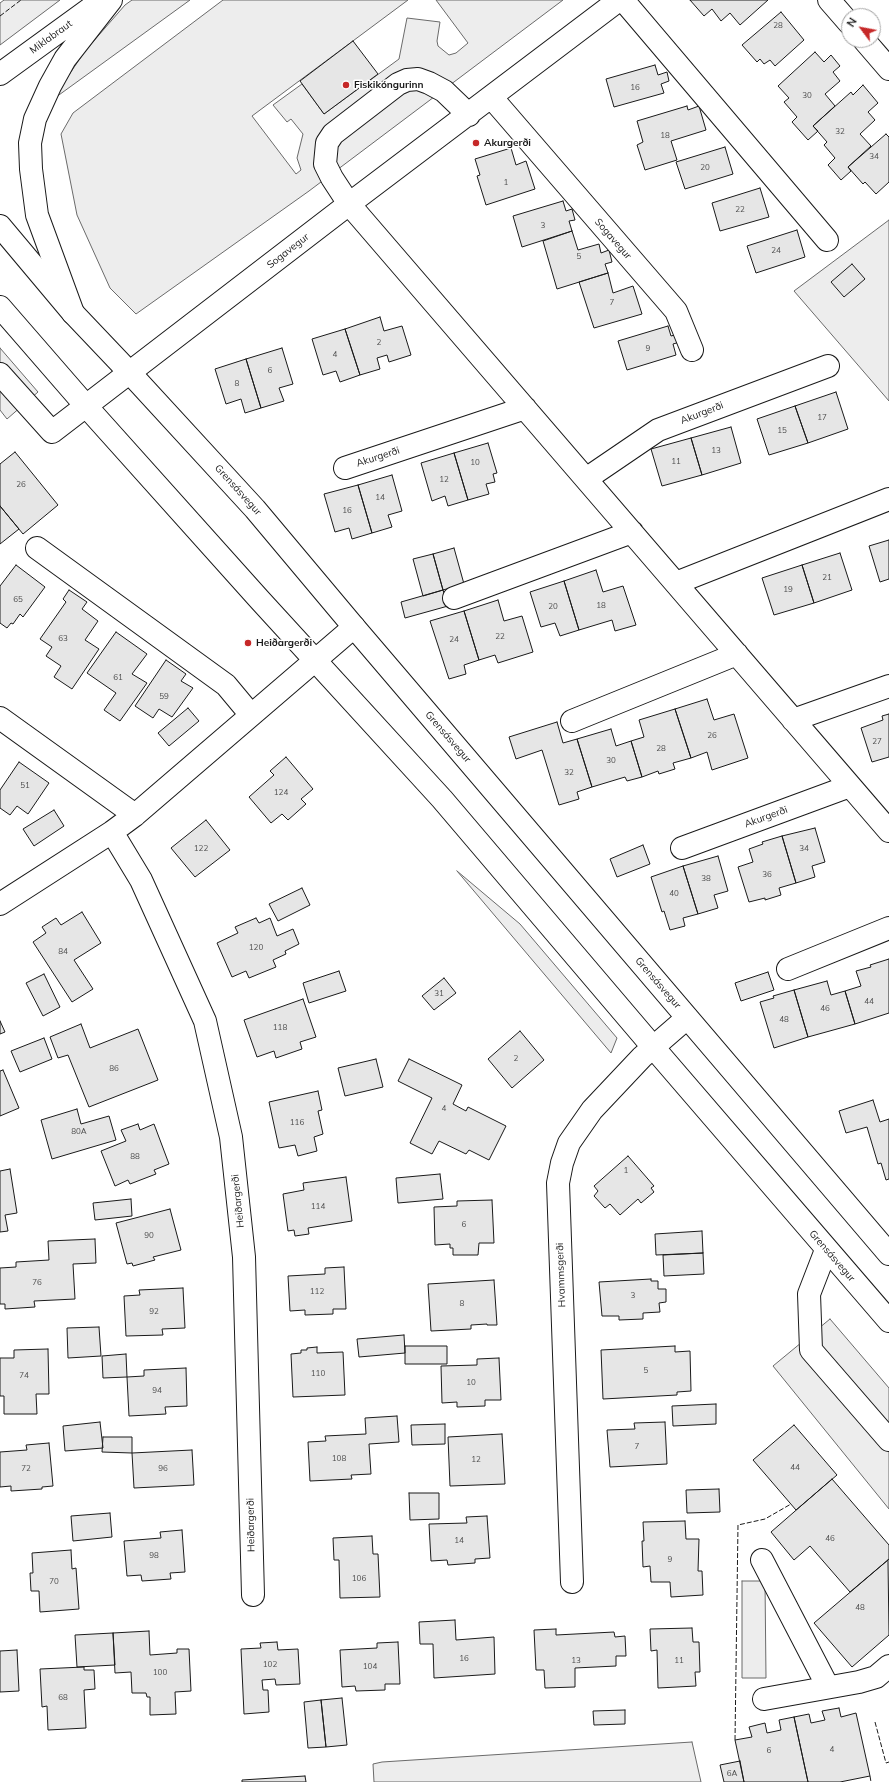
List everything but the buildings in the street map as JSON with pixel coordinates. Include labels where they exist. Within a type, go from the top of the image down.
[{"type":"main road","name":"Miklabraut","points":[[0,74],[102,0]]},
{"type":"main road","points":[[73,313],[37,215],[31,169],[30,143],[35,119],[50,86],[65,59],[111,0]]},
{"type":"main road","name":"Sogavegur","points":[[0,374],[52,432],[349,204],[492,98],[620,0]]},
{"type":"main road","points":[[623,0],[827,240]]},
{"type":"main road","points":[[829,0],[841,14]]},
{"type":"main road","points":[[871,48],[889,69]]},
{"type":"main road","points":[[469,115],[444,91],[429,82],[418,79],[407,80],[398,84],[341,127],[327,143],[325,164],[332,178],[349,204],[889,831]]},
{"type":"main road","name":"Sogavegur","points":[[492,98],[676,311],[692,350]]},
{"type":"main road","name":"Grensásvegur","points":[[0,226],[73,313],[255,510],[889,1254]]},
{"type":"main road","name":"Grensásvegur","points":[[0,308],[86,406],[315,660],[442,798],[652,1047],[826,1250],[889,1321]]},
{"type":"main road","name":"Akurgerði","points":[[586,479],[658,430],[828,366]]},
{"type":"main road","name":"Akurgerði","points":[[345,468],[525,408]]},
{"type":"main road","points":[[676,583],[889,499]]},
{"type":"main road","points":[[454,598],[632,532]]},
{"type":"main road","points":[[37,548],[226,685],[251,715]]},
{"type":"main road","points":[[0,904],[112,832],[354,627]]},
{"type":"main road","points":[[572,720],[737,654]]},
{"type":"main road","points":[[794,720],[889,686]]},
{"type":"main road","points":[[0,718],[135,814]]},
{"type":"main road","name":"Akurgerði","points":[[682,848],[850,786]]},
{"type":"main road","name":"Heiðargerði","points":[[112,832],[141,880],[205,1021],[231,1137],[244,1257],[252,1595]]},
{"type":"main road","points":[[788,969],[889,928]]},
{"type":"main road","name":"Hvammsgerði","points":[[572,1582],[558,1182],[562,1163],[569,1143],[581,1124],[618,1081],[652,1047],[687,1018]]},
{"type":"main road","points":[[826,1250],[809,1294],[811,1350],[889,1440]]},
{"type":"main road","points":[[762,1560],[828,1687]]},
{"type":"main road","points":[[764,1699],[859,1682],[876,1677],[889,1666]]},
{"type":"shaded area","points":[[4,0],[60,0],[0,45],[0,3]]},
{"type":"shaded area","points":[[132,0],[190,0],[52,100],[85,51],[125,5]]},
{"type":"shaded area","points":[[223,0],[408,0],[252,116],[296,174],[301,170],[297,158],[303,134],[291,119],[287,122],[273,105],[302,84],[324,114],[399,59],[407,18],[440,22],[437,41],[438,46],[449,55],[456,53],[468,43],[436,0],[563,0],[309,191],[136,314],[110,288],[77,215],[61,134],[73,113]]},
{"type":"shaded area","points":[[889,220],[889,401],[794,291]]},
{"type":"shaded area","points":[[0,348],[38,392],[7,419],[0,410]]},
{"type":"shaded area","points":[[457,871],[520,924],[617,1038],[611,1053]]},
{"type":"shaded area","points":[[830,1319],[889,1388],[889,1509],[773,1366]]},
{"type":"shaded area","points":[[742,1581],[765,1581],[766,1678],[742,1678]]},
{"type":"shaded area","points":[[692,1742],[701,1782],[374,1782],[373,1764],[382,1762]]},
{"type":"fence","points":[[0,16],[21,0]]},
{"type":"fence","points":[[735,1740],[738,1525],[765,1519],[791,1504]]},
{"type":"fence","points":[[875,1722],[886,1763],[889,1762]]},
{"type":"fence","points":[[870,1776],[871,1782]]},
{"type":"place","name":"Fiskikóngurinn","points":[[346,85]]},
{"type":"place","name":"Akurgerði","points":[[476,143]]},
{"type":"place","name":"Heiðargerði","points":[[248,643]]}]
